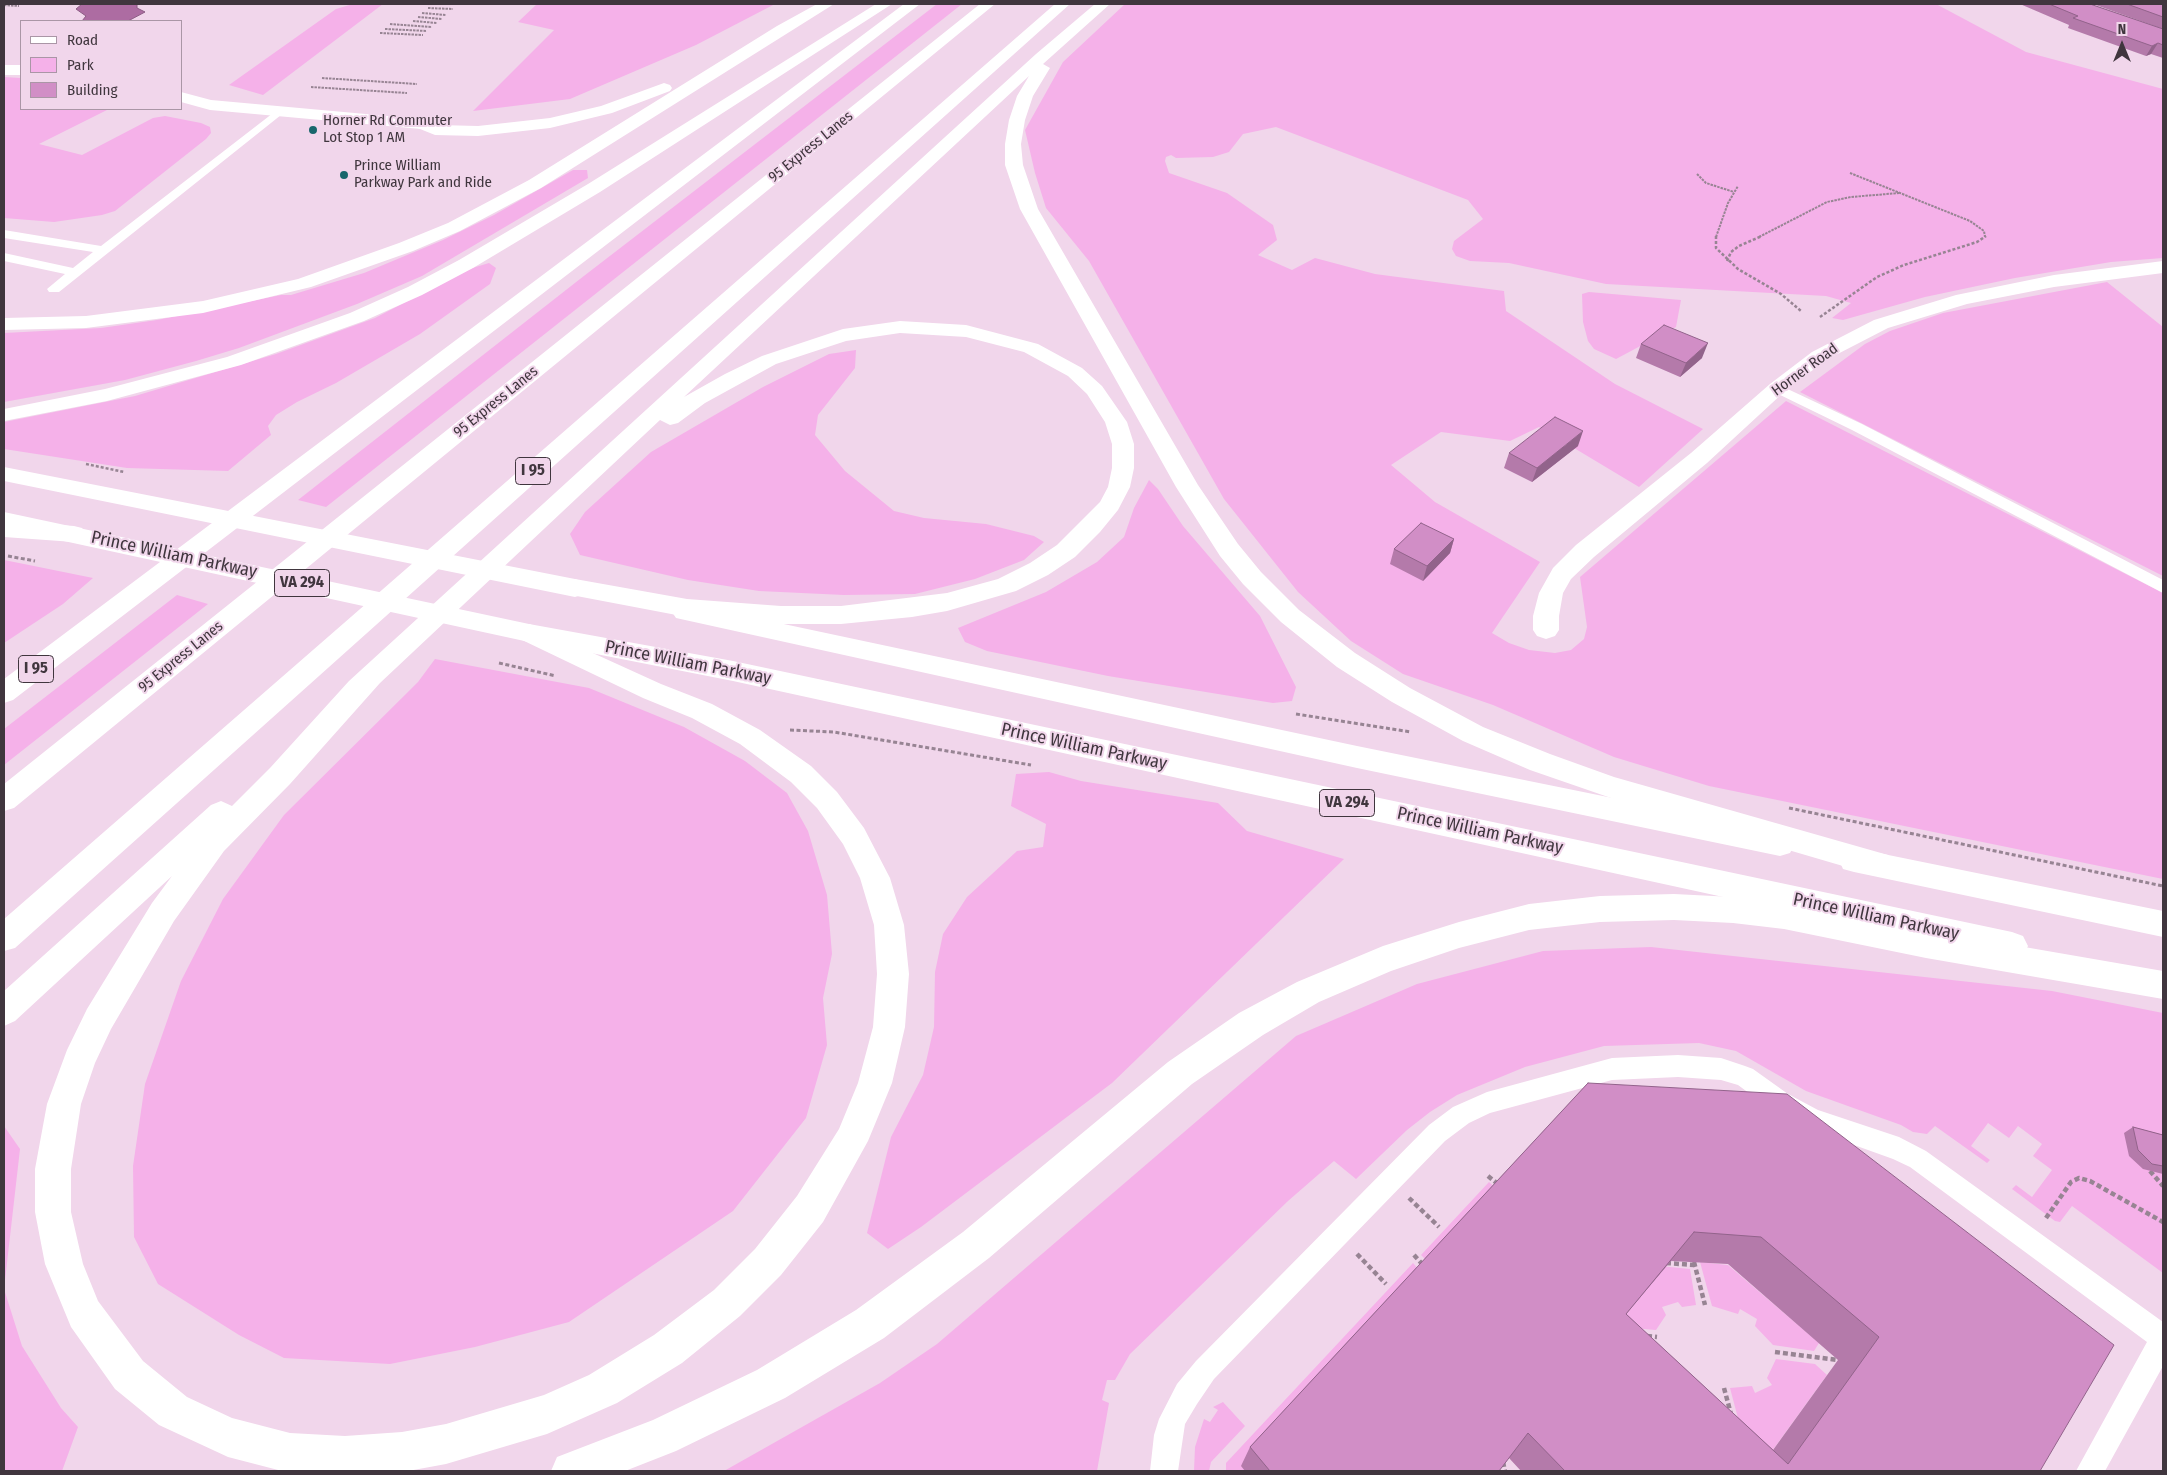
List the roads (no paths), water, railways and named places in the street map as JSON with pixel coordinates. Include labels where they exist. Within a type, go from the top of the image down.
[{"type":"main road","points":[[4,324],[86,322],[204,306],[304,283],[406,247],[462,222],[535,184],[782,29],[827,4]]},
{"type":"main road","points":[[4,415],[107,395],[234,361],[358,317],[415,291],[466,264],[594,188],[885,4]]},
{"type":"main road","name":"I 95","points":[[4,693],[913,4]]},
{"type":"main road","name":"95 Express Lanes","points":[[4,800],[988,4]]},
{"type":"main road","name":"I 95","points":[[4,938],[1062,4]]},
{"type":"main road","points":[[4,1011],[586,480],[657,411],[1041,57],[1098,9]]},
{"type":"main road","points":[[1098,9],[1032,82],[1017,120],[1014,166],[1029,208],[1187,486],[1229,550],[1252,578],[1290,616],[1346,660],[1400,695],[1473,734],[1540,762],[1611,787],[1876,864]]},
{"type":"main road","points":[[421,124],[435,130],[478,131],[558,122],[632,101],[671,84],[782,29]]},
{"type":"main road","points":[[4,60],[20,60]]},
{"type":"main road","points":[[182,97],[220,107],[278,113],[421,124],[495,122],[547,116],[602,102],[704,66]]},
{"type":"main road","points":[[4,70],[20,70]]},
{"type":"main road","name":"Horner Road","points":[[1546,630],[1546,616],[1551,593],[1562,574],[1585,551],[1699,458],[1777,388],[1819,356],[1856,335],[1925,308],[2054,280],[2163,267]]},
{"type":"main road","points":[[575,588],[687,608],[781,615],[840,615],[912,608],[985,593],[1039,569],[1066,551],[1092,526],[1110,505],[1119,487],[1123,468],[1123,444],[1116,422],[1095,390],[1075,372],[1052,358],[1003,339],[966,331],[900,327],[843,335],[792,352],[740,374],[698,398],[586,480]]},
{"type":"main road","points":[[4,474],[127,497],[575,588],[1356,757],[2163,924]]},
{"type":"main road","name":"Prince William Parkway","points":[[4,520],[529,633],[733,671],[2163,979]]},
{"type":"main road","points":[[4,529],[74,534]]},
{"type":"main road","points":[[372,675],[280,776],[214,842],[163,912],[99,1019],[79,1061],[64,1104],[53,1169],[54,1212],[64,1264],[84,1314],[129,1375],[174,1411],[228,1437],[290,1453],[345,1456],[402,1452],[446,1444],[547,1414],[602,1389],[668,1349],[727,1303],[768,1262],[810,1209],[851,1141],[875,1083],[889,1027],[893,974],[889,925],[875,878],[854,836],[827,800],[801,774],[750,737],[702,711],[652,691],[529,633]]},
{"type":"main road","points":[[4,682],[67,645]]},
{"type":"main road","points":[[4,920],[271,702]]},
{"type":"main road","points":[[571,1471],[662,1436],[762,1388],[870,1324],[976,1245],[1180,1073],[1251,1024],[1308,992],[1382,960],[1459,935],[1529,917],[1600,909],[1674,907],[1733,910],[1792,918],[1926,944],[2163,985]]},
{"type":"lane","points":[[54,289],[278,113]]},
{"type":"lane","points":[[4,234],[102,250]]},
{"type":"lane","points":[[4,257],[74,272]]},
{"type":"lane","points":[[1777,388],[1857,427],[2163,587]]},
{"type":"lane","points":[[1164,1471],[1168,1435],[1173,1419],[1187,1394],[1206,1370],[1450,1123],[1487,1103],[1612,1069],[1704,1067],[1736,1073],[1800,1114],[1899,1149],[2031,1241],[2163,1339],[2090,1471]]},
{"type":"place","name":"Horner Rd Commuter Lot Stop 1 AM","points":[[313,130]]},
{"type":"place","name":"Prince William Parkway Park and Ride","points":[[344,175]]}]
